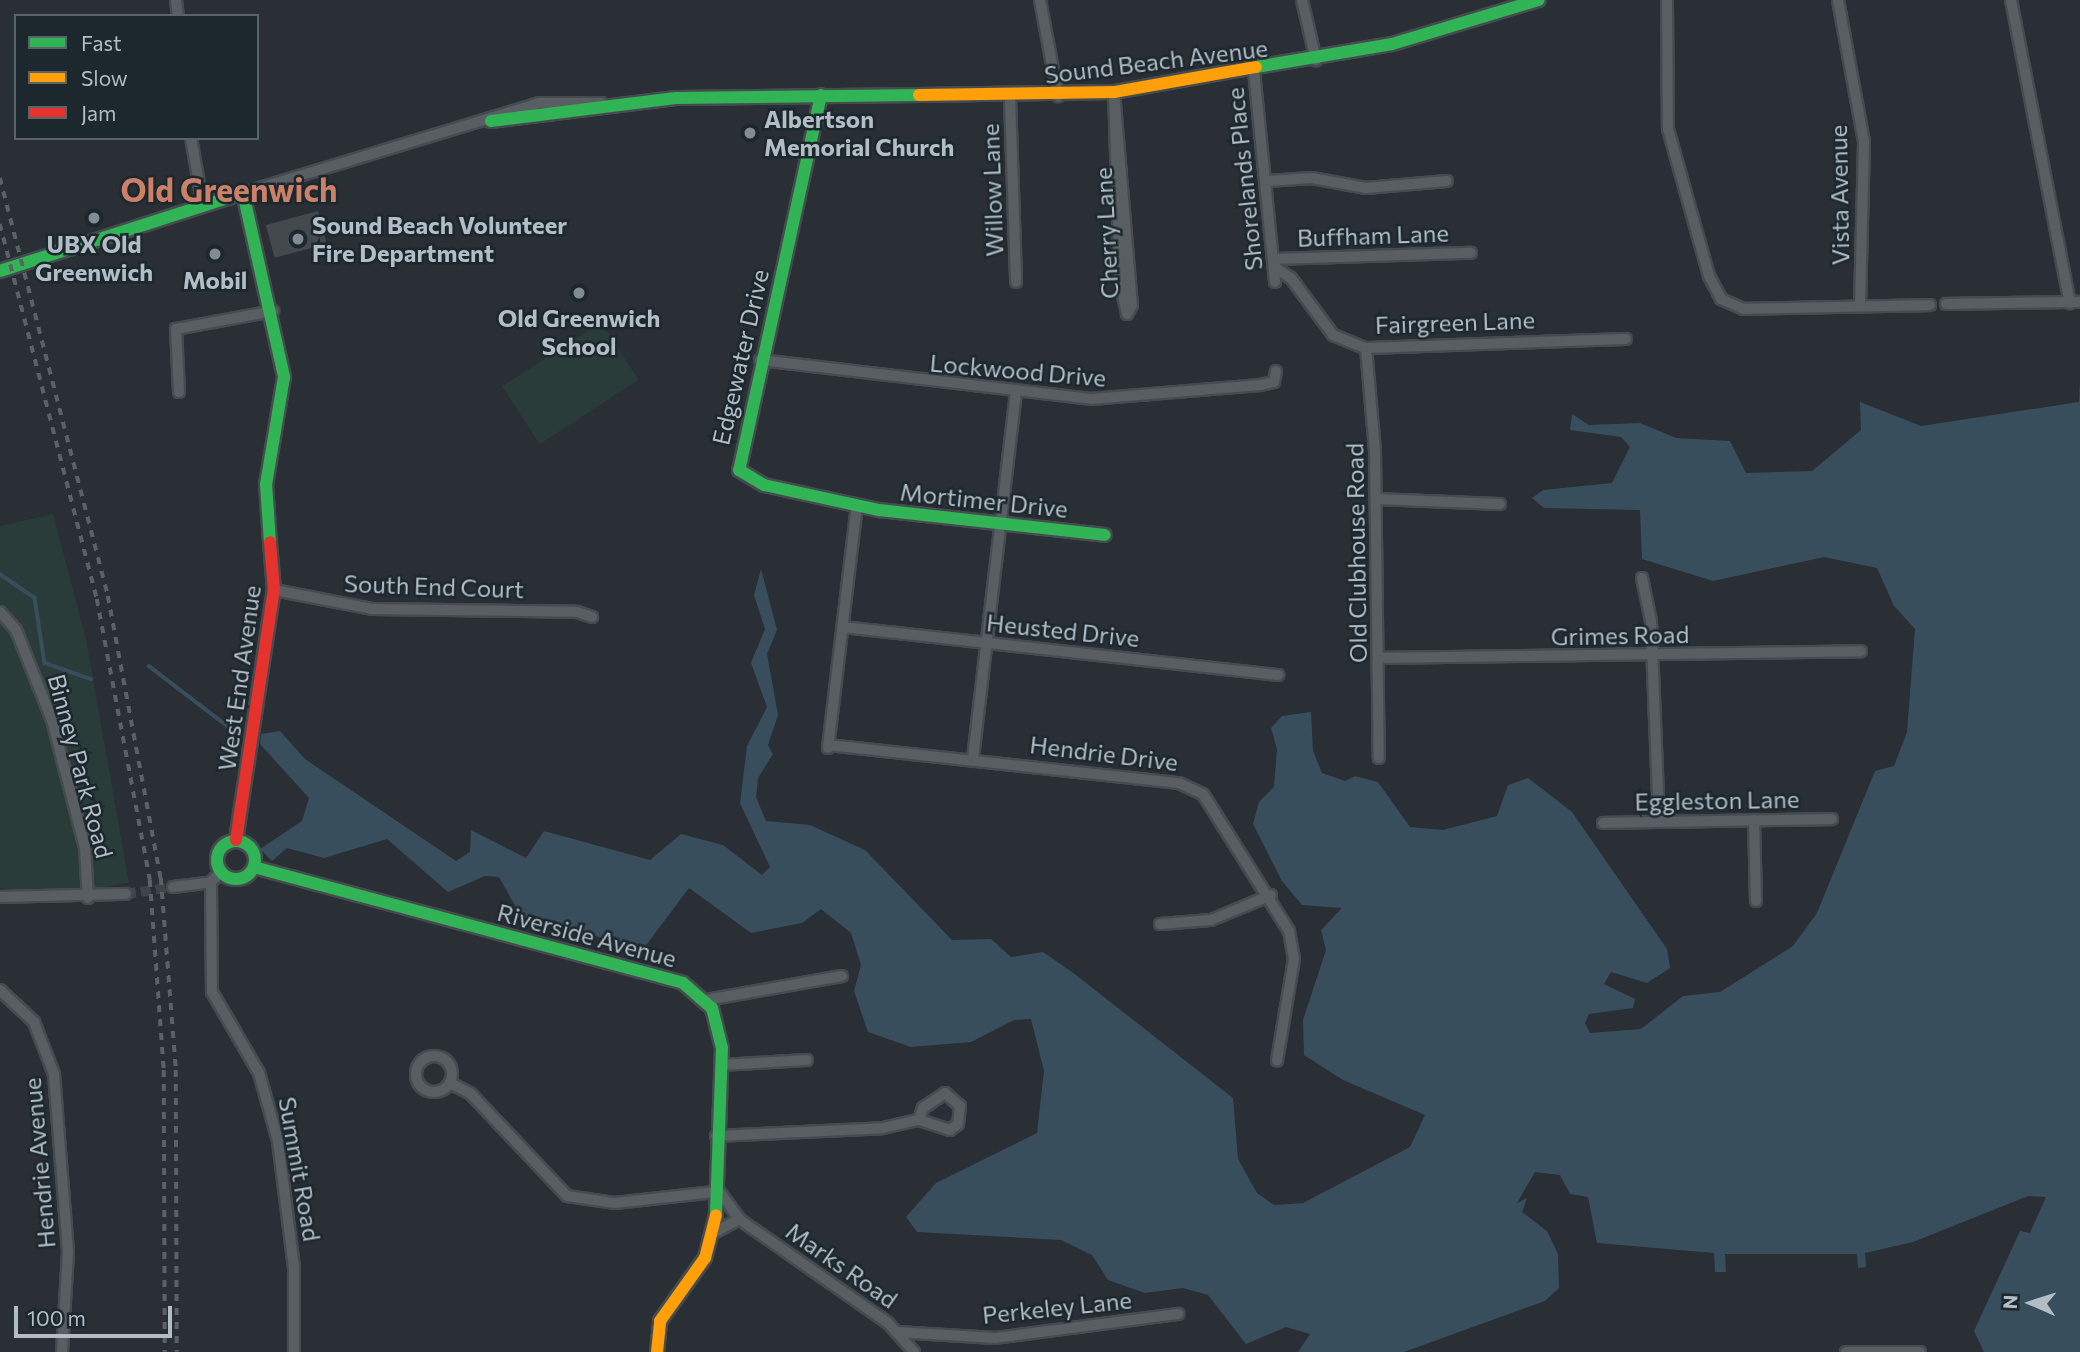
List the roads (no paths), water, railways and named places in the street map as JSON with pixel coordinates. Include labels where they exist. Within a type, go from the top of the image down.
[{"type":"street","points":[[1040,0],[1058,96]]},
{"type":"street","points":[[1302,0],[1316,60]]},
{"type":"street","name":"Sound Beach Avenue","points":[[533,113],[548,102],[602,103],[821,95],[1010,98],[1114,92],[1316,60],[1539,0]]},
{"type":"street","points":[[1667,0],[1668,129],[1713,289],[1743,309],[1930,305]]},
{"type":"street","name":"Vista Avenue","points":[[1838,0],[1864,142],[1860,306]]},
{"type":"street","points":[[1946,304],[2075,302],[2011,0]]},
{"type":"street","name":"Shorelands Place","points":[[1254,71],[1276,263],[1275,282]]},
{"type":"street","name":"Cherry Lane","points":[[1114,92],[1132,305],[1127,314],[1120,282],[1114,92]]},
{"type":"street","name":"Edgewater Drive","points":[[821,95],[760,360],[739,470],[764,485],[857,506]]},
{"type":"street","name":"Willow Lane","points":[[1010,98],[1016,282]]},
{"type":"street","points":[[548,102],[554,115]]},
{"type":"street","name":"Sound Beach Avenue","points":[[0,271],[243,193],[491,121],[533,113],[554,115],[602,103]]},
{"type":"street","points":[[191,140],[203,206]]},
{"type":"street","points":[[1267,181],[1312,178],[1366,188],[1447,181]]},
{"type":"street","name":"West End Avenue","points":[[236,840],[274,590],[266,484],[284,377],[273,311],[243,193]]},
{"type":"street","name":"Buffham Lane","points":[[1276,263],[1471,253]]},
{"type":"street","name":"Fairgreen Lane","points":[[1276,263],[1291,278],[1333,335],[1366,348],[1626,339]]},
{"type":"street","points":[[179,392],[176,329],[273,311]]},
{"type":"street","name":"Old Clubhouse Road","points":[[1366,348],[1376,499],[1379,758]]},
{"type":"street","name":"Lockwood Drive","points":[[760,360],[1016,393],[1114,399],[1275,377]]},
{"type":"street","points":[[973,758],[998,524],[1016,393]]},
{"type":"street","points":[[1376,499],[1500,504]]},
{"type":"street","points":[[843,627],[857,506]]},
{"type":"street","name":"Mortimer Drive","points":[[857,506],[1105,535]]},
{"type":"street","points":[[1642,578],[1649,591],[1659,822]]},
{"type":"street","name":"South End Court","points":[[274,590],[373,609],[577,611],[592,617]]},
{"type":"street","name":"Binney Park Road","points":[[0,612],[16,630],[51,720],[85,848],[88,898]]},
{"type":"street","name":"Heusted Drive","points":[[843,627],[1278,675]]},
{"type":"street","name":"Hendrie Drive","points":[[843,627],[828,748],[973,758],[1193,787],[1212,803],[1271,895],[1294,959],[1277,1061]]},
{"type":"street","name":"Grimes Road","points":[[1379,658],[1861,651]]},
{"type":"street","name":"Eggleston Lane","points":[[1602,823],[1832,819]]},
{"type":"street","points":[[1754,820],[1756,901]]},
{"type":"street","points":[[173,887],[211,882],[221,872],[219,849],[236,840],[252,849],[254,867],[236,879],[221,872]]},
{"type":"street","name":"Riverside Avenue","points":[[254,867],[662,977],[706,1000]]},
{"type":"street","name":"Summit Road","points":[[211,882],[212,992],[254,1062],[278,1141],[294,1267],[294,1352]]},
{"type":"street","points":[[0,897],[88,898],[126,894]]},
{"type":"street","points":[[1160,924],[1211,920],[1271,895]]},
{"type":"street","points":[[657,1352],[660,1321],[705,1258],[715,1232],[714,1188],[721,1033],[706,1000],[842,976]]},
{"type":"street","name":"Hendrie Avenue","points":[[0,990],[34,1022],[54,1074],[68,1252],[62,1352]]},
{"type":"street","points":[[721,1065],[807,1060]]},
{"type":"street","points":[[450,1083],[470,1093],[567,1196],[615,1203],[714,1188]]},
{"type":"street","points":[[716,1136],[883,1128],[919,1120]]},
{"type":"street","name":"Marks Road","points":[[714,1188],[739,1219],[898,1332],[914,1352]]},
{"type":"street","points":[[715,1232],[739,1219]]},
{"type":"street","name":"Perkeley Lane","points":[[898,1332],[1004,1337],[1178,1314]]},
{"type":"street","points":[[1846,1352],[1920,1352]]},
{"type":"water","points":[[2080,381],[2080,1352],[1984,1352],[1974,1331],[2020,1231],[2030,1233],[2046,1197],[2028,1196],[1913,1242],[1865,1253],[1866,1267],[1858,1268],[1857,1254],[1725,1254],[1726,1272],[1715,1272],[1714,1253],[1597,1243],[1588,1197],[1570,1194],[1560,1175],[1535,1172],[1517,1203],[1527,1198],[1522,1212],[1547,1231],[1558,1254],[1559,1288],[1545,1301],[1404,1352],[1298,1352],[1310,1334],[1286,1327],[1246,1344],[1208,1295],[1183,1288],[1145,1293],[1108,1280],[1092,1255],[1061,1240],[917,1232],[906,1217],[936,1183],[1037,1133],[1044,1071],[1031,1019],[1014,1020],[971,1042],[911,1047],[868,1032],[854,991],[861,965],[851,933],[821,909],[802,923],[751,933],[689,888],[644,948],[522,918],[499,877],[485,876],[448,892],[387,839],[324,858],[287,848],[272,861],[260,849],[302,821],[309,798],[260,744],[261,734],[280,731],[305,759],[456,861],[470,852],[471,830],[526,858],[544,831],[650,860],[681,834],[723,845],[762,875],[770,867],[740,803],[747,746],[767,707],[751,663],[765,629],[754,595],[761,569],[777,630],[767,654],[778,715],[768,745],[773,754],[758,778],[756,797],[766,821],[810,825],[865,850],[952,940],[991,939],[1011,957],[1043,952],[1072,972],[1233,1098],[1238,1159],[1257,1193],[1274,1205],[1303,1203],[1410,1147],[1425,1115],[1343,1080],[1304,1055],[1303,1020],[1326,950],[1321,930],[1342,908],[1302,905],[1282,881],[1253,824],[1259,802],[1274,787],[1277,749],[1271,728],[1282,716],[1311,712],[1313,751],[1322,773],[1345,781],[1355,776],[1378,782],[1410,827],[1443,830],[1497,816],[1508,785],[1528,778],[1572,812],[1667,949],[1670,968],[1647,983],[1611,972],[1604,984],[1635,999],[1633,1008],[1589,1014],[1585,1023],[1590,1033],[1641,1029],[1683,996],[1720,992],[1793,946],[1817,913],[1875,771],[1894,766],[1907,732],[1915,629],[1894,606],[1877,568],[1824,557],[1713,581],[1642,559],[1640,510],[1544,508],[1532,498],[1543,490],[1612,483],[1630,447],[1621,437],[1570,430],[1572,414],[1589,425],[1640,423],[1676,438],[1730,441],[1746,473],[1812,471],[1861,430],[1860,402],[1921,426],[2079,402]]},
{"type":"waterway","points":[[0,574],[35,598],[45,663],[91,679]]},
{"type":"waterway","points":[[149,666],[238,734]]},
{"type":"tunnel","points":[[126,894],[173,887]]},
{"type":"railway","points":[[0,178],[108,596],[161,878],[176,1070],[177,1352]]},
{"type":"railway","points":[[0,224],[97,599],[150,880],[164,1070],[165,1352]]},
{"type":"place","name":"Albertson Memorial Church","points":[[750,133]]},
{"type":"place","name":"UBX Old Greenwich","points":[[94,218]]},
{"type":"place","name":"Sound Beach Volunteer Fire Department","points":[[298,239]]},
{"type":"place","name":"Mobil","points":[[215,254]]},
{"type":"place","name":"Old Greenwich School","points":[[579,293]]},
{"type":"district","name":"Old Greenwich","points":[[229,189]]}]
